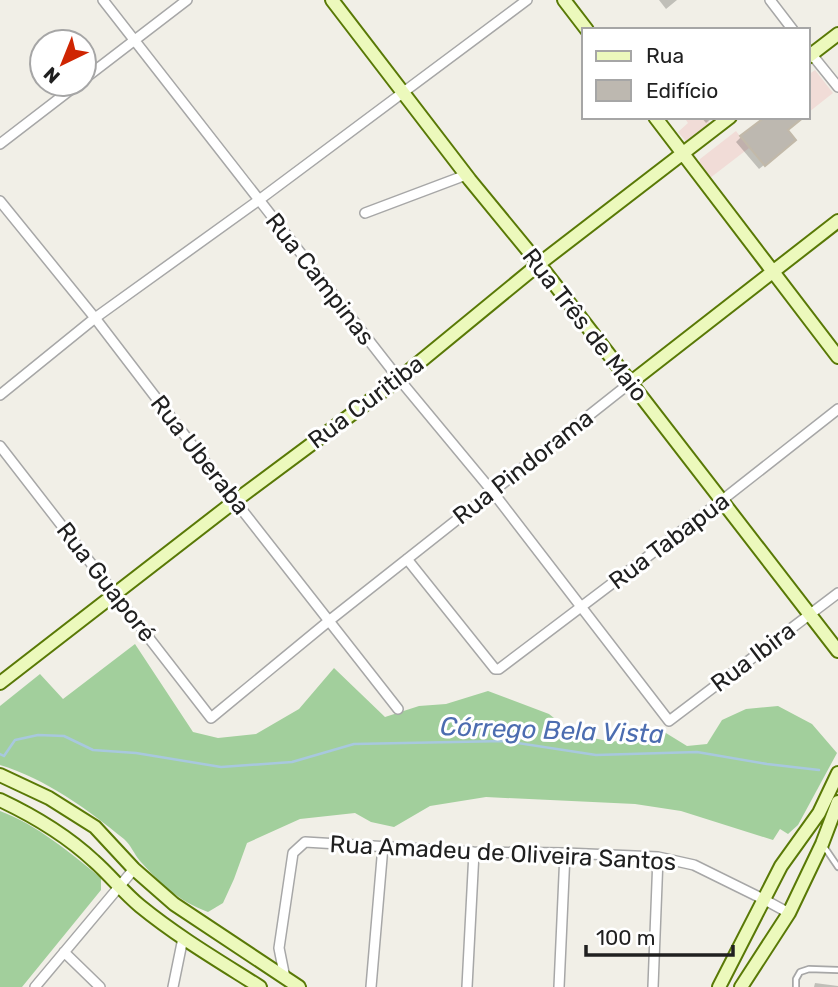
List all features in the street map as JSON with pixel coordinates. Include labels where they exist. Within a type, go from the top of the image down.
[{"type":"street","name":"Rua Campinas","points":[[103,0],[399,379],[492,491],[669,721]]},
{"type":"street","points":[[98,68],[187,0]]},
{"type":"street","name":"Rua Três de Maio","points":[[332,0],[838,651]]},
{"type":"street","points":[[0,395],[95,318],[259,200],[527,0]]},
{"type":"street","points":[[564,0],[585,28]]},
{"type":"street","points":[[770,0],[791,28]]},
{"type":"street","points":[[810,52],[838,34]]},
{"type":"street","points":[[810,54],[838,87]]},
{"type":"street","points":[[0,144],[60,98]]},
{"type":"street","points":[[657,119],[838,357]]},
{"type":"street","name":"Rua Curitiba","points":[[0,683],[235,500],[399,379],[539,264],[727,119]]},
{"type":"street","points":[[365,213],[466,175]]},
{"type":"street","name":"Rua Uberaba","points":[[0,201],[95,318],[398,709]]},
{"type":"street","name":"Rua Pindorama","points":[[211,718],[492,491],[838,221]]},
{"type":"street","name":"Rua Tabapua","points":[[407,559],[497,670],[838,409]]},
{"type":"street","name":"Rua Guaporé","points":[[0,446],[211,718]]},
{"type":"street","name":"Rua Ibira","points":[[669,721],[838,593]]},
{"type":"street","points":[[719,987],[781,866],[819,813],[838,773]]},
{"type":"street","points":[[0,775],[49,798],[95,827],[134,869],[174,904],[299,987]]},
{"type":"street","points":[[0,800],[32,815],[65,837],[139,905],[183,939],[260,987]]},
{"type":"street","points":[[741,987],[789,913],[822,844],[838,802]]},
{"type":"street","name":"Rua Amadeu de Oliveira Santos","points":[[279,948],[293,853],[305,842],[474,852],[658,857],[694,865],[789,913]]},
{"type":"street","points":[[371,987],[383,846]]},
{"type":"street","points":[[467,987],[474,852]]},
{"type":"street","points":[[559,987],[565,853]]},
{"type":"street","points":[[653,987],[658,857]]},
{"type":"street","points":[[35,987],[134,869]]},
{"type":"street","points":[[173,987],[183,939]]},
{"type":"street","points":[[262,963],[279,948]]},
{"type":"street","points":[[279,948],[285,978]]},
{"type":"street","points":[[64,952],[100,987]]},
{"type":"lane","points":[[822,844],[838,867]]},
{"type":"lane","points":[[796,987],[800,972],[809,968],[838,970]]},
{"type":"shaded area","points":[[815,70],[833,93],[810,111],[810,74]]},
{"type":"shaded area","points":[[685,119],[707,119],[714,128],[690,146],[678,132],[688,123]]},
{"type":"shaded area","points":[[736,131],[749,148],[710,178],[699,164],[700,159]]},
{"type":"green space","points":[[135,644],[193,732],[218,738],[256,734],[299,709],[334,668],[385,717],[419,706],[446,704],[488,691],[549,714],[574,734],[612,742],[661,730],[687,746],[707,744],[722,720],[746,709],[778,706],[812,724],[837,753],[798,825],[788,834],[780,829],[773,840],[681,811],[635,804],[486,797],[430,806],[394,827],[371,822],[355,813],[300,819],[247,843],[223,903],[208,912],[170,891],[140,861],[124,839],[81,806],[34,778],[0,765],[0,706],[40,674],[63,699]]},
{"type":"green space","points":[[0,811],[40,832],[101,878],[101,890],[22,987],[0,987]]},
{"type":"building","points":[[762,119],[802,119],[788,130],[796,140],[765,166],[740,136]]},
{"type":"waterway","name":"Córrego Bela Vista","points":[[0,754],[4,756],[15,740],[38,735],[64,736],[93,750],[136,753],[221,767],[292,762],[354,744],[505,741],[596,755],[697,752],[819,770]]}]
